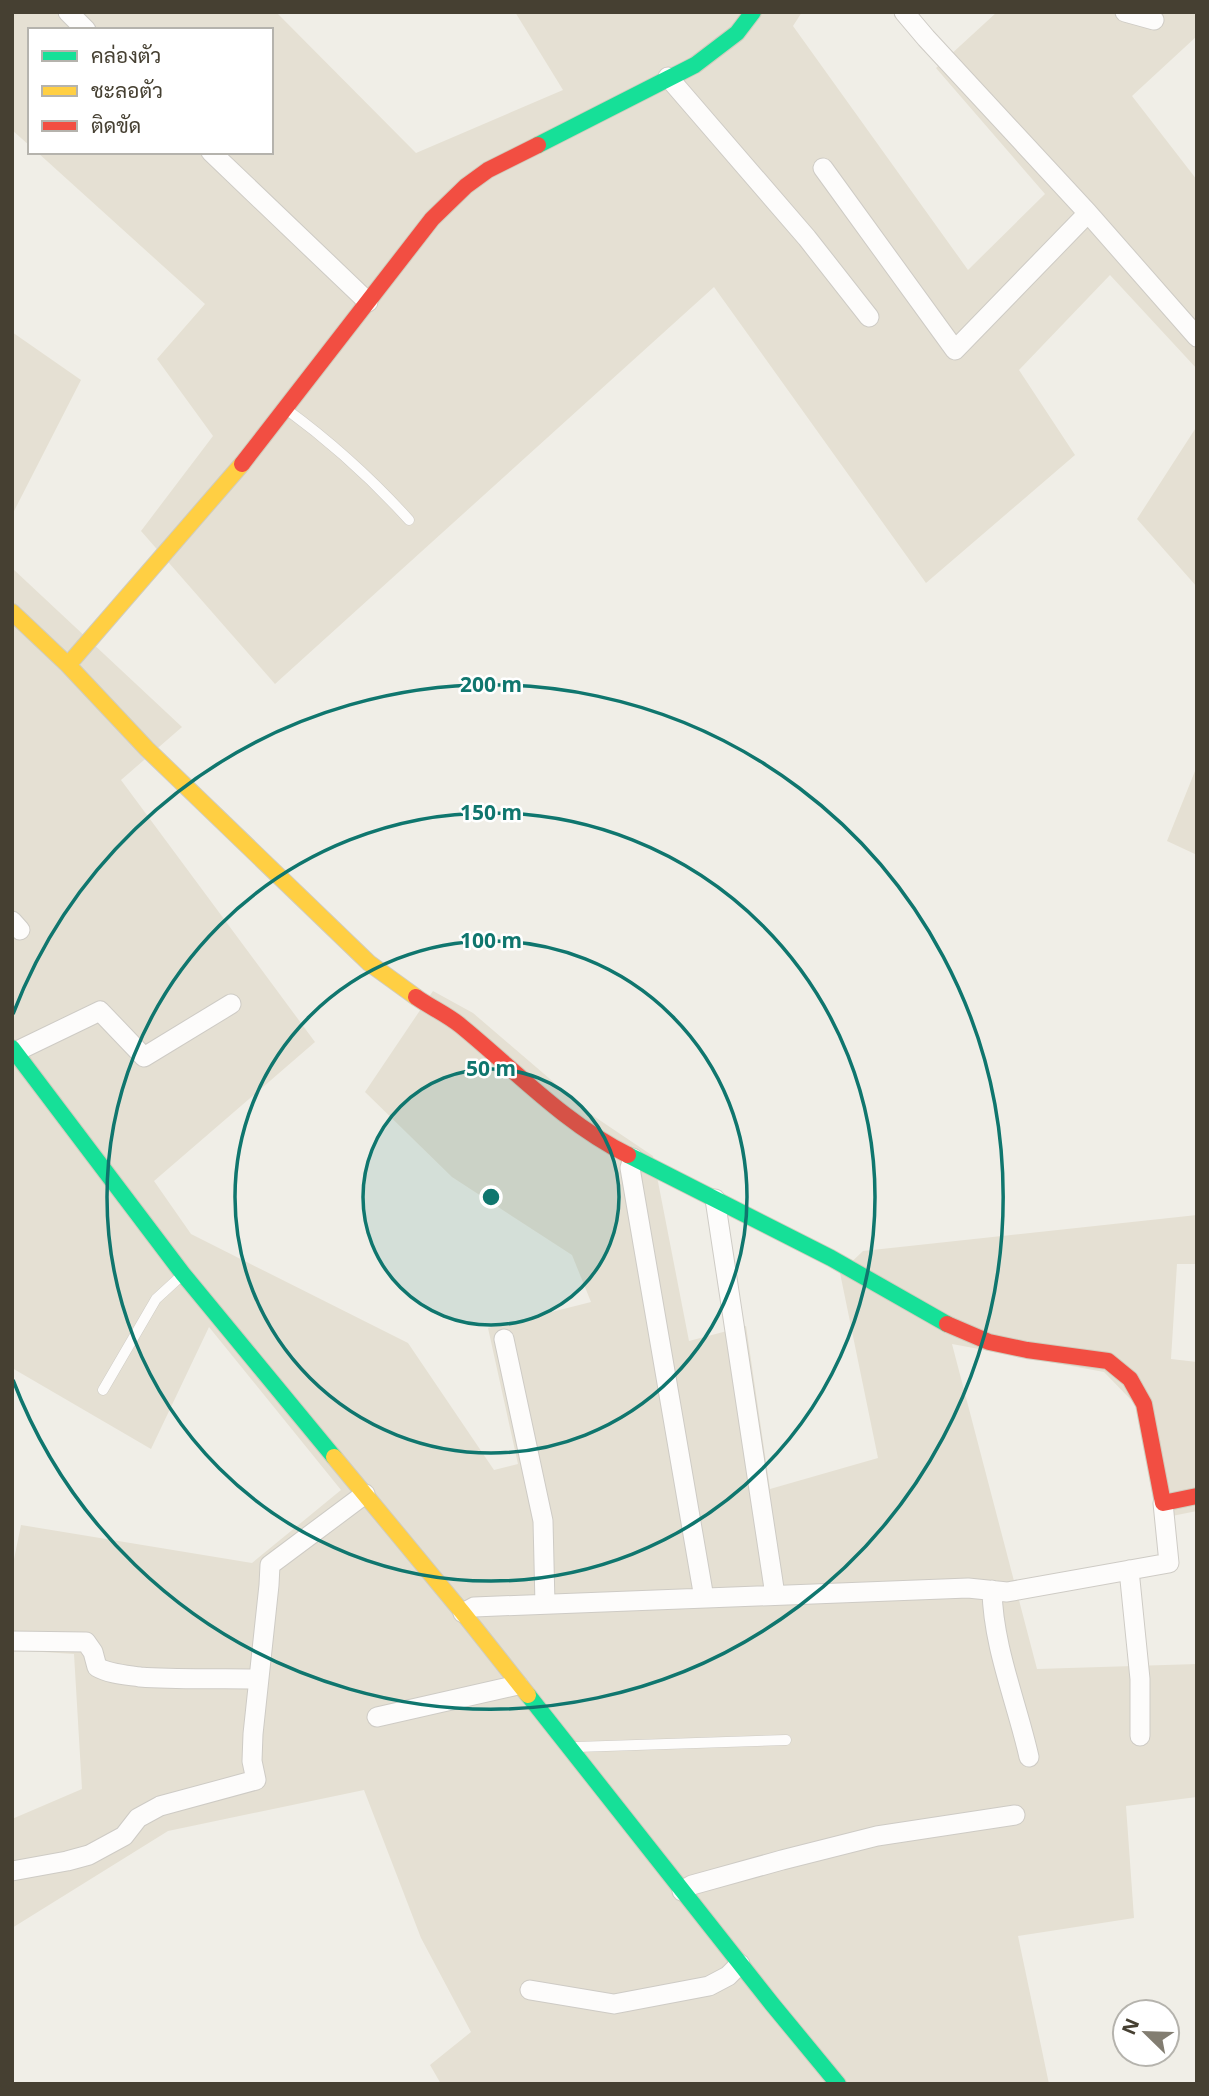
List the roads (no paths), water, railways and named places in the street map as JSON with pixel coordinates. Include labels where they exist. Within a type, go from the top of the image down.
[{"type":"street","points":[[68,12],[84,28]]},
{"type":"street","points":[[68,665],[246,460],[432,219],[466,186],[488,170],[695,65],[737,33],[753,12]]},
{"type":"street","points":[[904,12],[1197,337]]},
{"type":"street","points":[[1125,12],[1154,20]]},
{"type":"street","points":[[668,78],[807,238],[869,317]]},
{"type":"street","points":[[213,154],[368,302]]},
{"type":"street","points":[[823,168],[954,350],[1088,213]]},
{"type":"street","points":[[13,614],[68,665],[147,749],[369,963],[459,1024],[558,1110],[604,1143],[831,1258],[953,1328],[989,1342],[1108,1361],[1130,1379],[1144,1404],[1163,1503],[1169,1563],[1007,1592],[968,1588],[474,1606],[463,1614]]},
{"type":"street","points":[[230,1004],[144,1057],[100,1011],[14,1050],[183,1274],[463,1614],[838,2084]]},
{"type":"street","points":[[633,1158],[630,1168],[704,1598]]},
{"type":"street","points":[[715,1199],[775,1595]]},
{"type":"street","points":[[504,1339],[543,1521],[545,1604]]},
{"type":"street","points":[[12,1871],[89,1855],[124,1836],[138,1818],[160,1806],[256,1780],[252,1761],[253,1734],[270,1565],[365,1494]]},
{"type":"street","points":[[1163,1503],[1197,1496]]},
{"type":"street","points":[[1129,1570],[1140,1679],[1140,1736]]},
{"type":"street","points":[[992,1590],[992,1606],[1001,1651],[1030,1757]]},
{"type":"street","points":[[12,1641],[86,1642],[93,1652],[97,1667],[130,1676],[182,1680],[258,1679]]},
{"type":"street","points":[[377,1717],[518,1685]]},
{"type":"street","points":[[682,1891],[692,1885],[877,1836],[1015,1815]]},
{"type":"street","points":[[530,1990],[614,2004],[709,1986],[728,1976],[740,1964]]},
{"type":"lane","points":[[286,408],[346,457],[410,520]]},
{"type":"lane","points":[[103,1390],[156,1299],[183,1274]]},
{"type":"lane","points":[[568,1748],[786,1740]]}]
